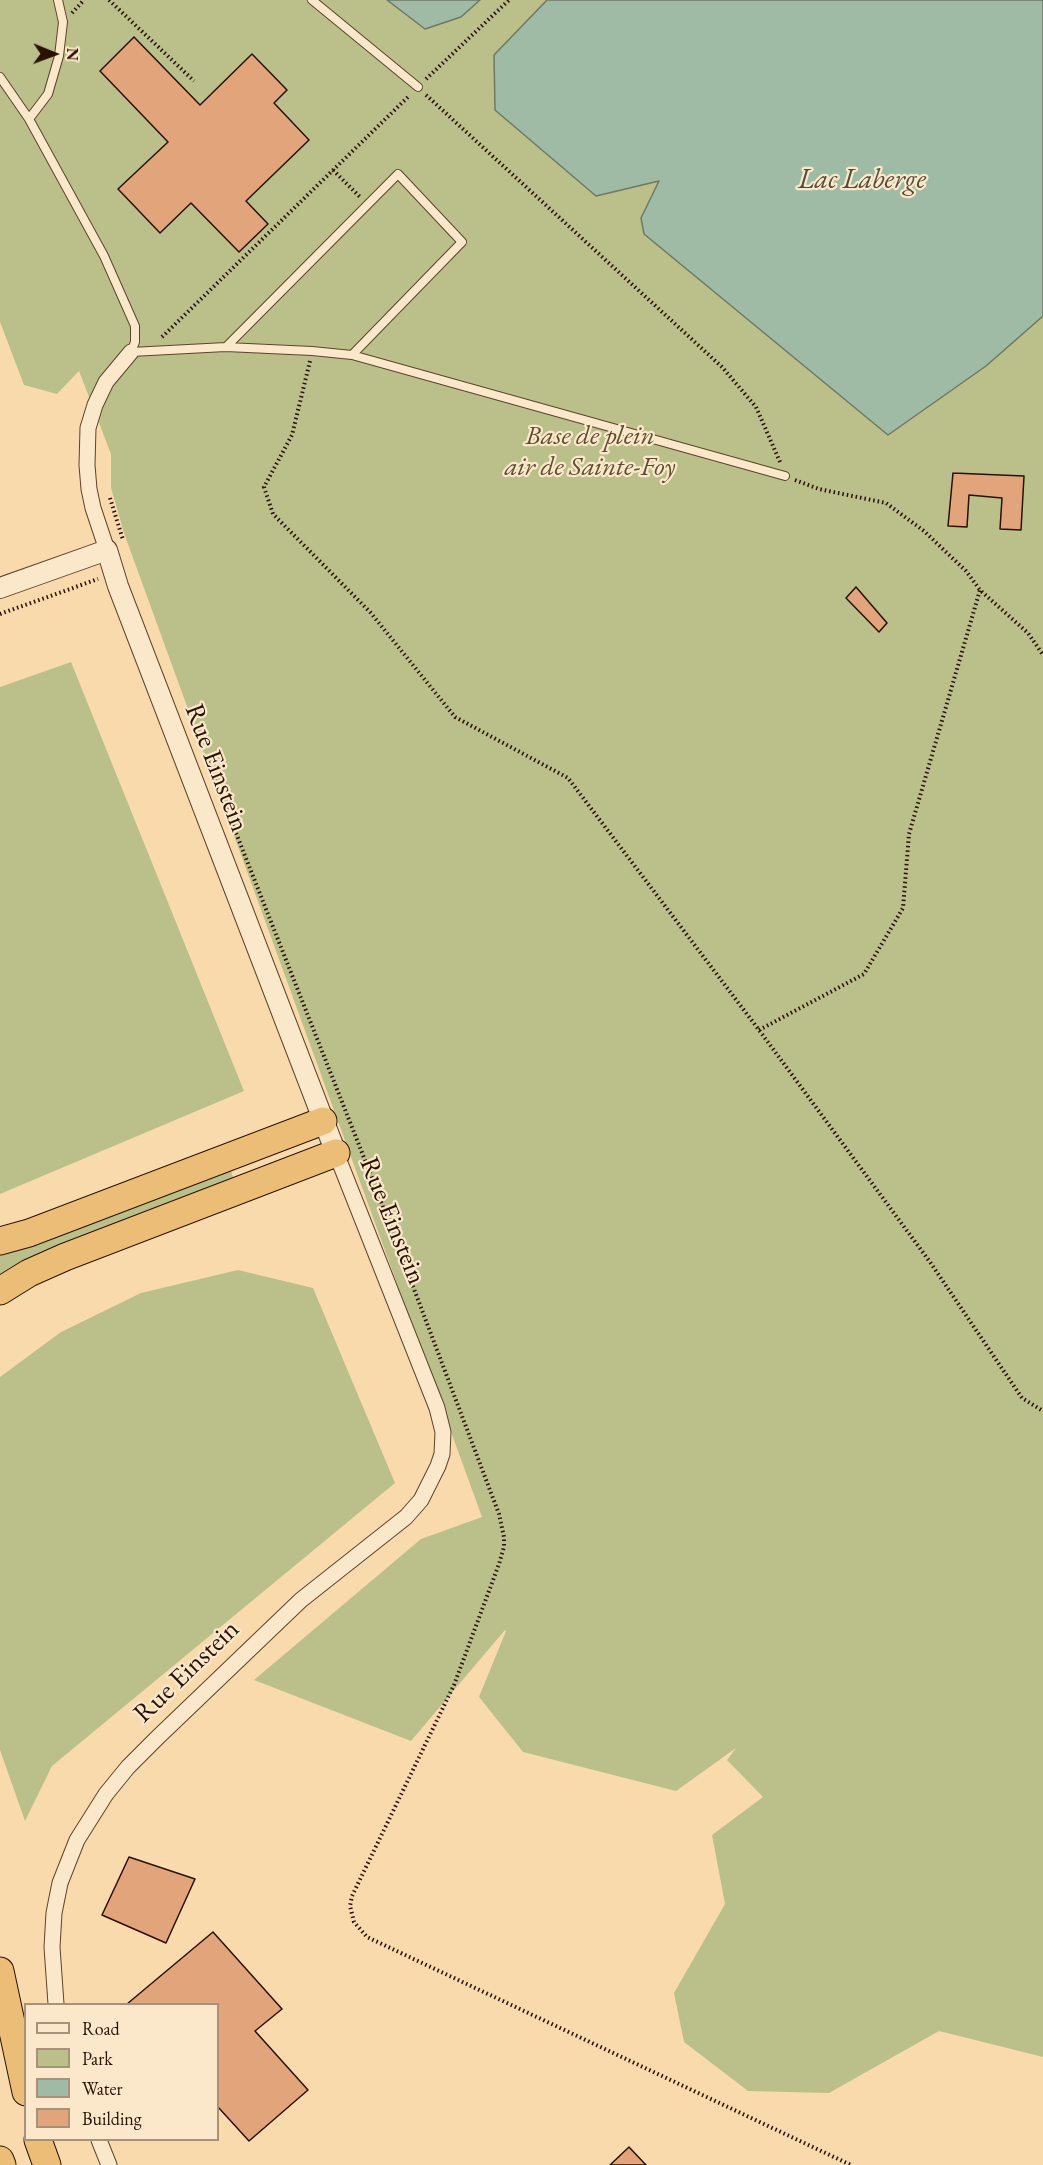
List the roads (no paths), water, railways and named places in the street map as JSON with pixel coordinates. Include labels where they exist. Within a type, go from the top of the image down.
[{"type":"highway","points":[[0,1241],[29,1233],[323,1121]]},
{"type":"highway","points":[[0,1291],[28,1273],[65,1257],[336,1153]]},
{"type":"highway","points":[[0,1971],[24,2083]]},
{"type":"highway","points":[[0,2039],[24,2102]]},
{"type":"highway","points":[[39,2141],[47,2165]]},
{"type":"highway","points":[[0,2160],[2,2165]]},
{"type":"street","name":"Rue Einstein","points":[[56,2003],[52,1947],[54,1913],[60,1883],[77,1840],[106,1794],[128,1767],[157,1738],[301,1600],[406,1517],[421,1500],[442,1454],[443,1432],[437,1408],[323,1121],[130,619],[116,548],[93,508],[87,459],[88,428],[95,405],[106,382],[131,352]]},
{"type":"street","points":[[0,588],[116,548]]},
{"type":"street","points":[[100,2141],[109,2165]]},
{"type":"lane","points":[[28,119],[48,93],[59,56],[63,22],[58,0]]},
{"type":"lane","points":[[312,0],[418,87]]},
{"type":"lane","points":[[0,77],[28,119],[104,256],[135,326],[135,342],[131,352],[226,347],[352,355],[785,476]]},
{"type":"lane","points":[[226,347],[398,174],[462,242],[352,355]]},
{"type":"water","points":[[387,0],[480,0],[461,17],[425,29]]},
{"type":"water","name":"Lac Laberge","points":[[547,0],[1043,0],[1043,316],[986,366],[888,435],[644,234],[641,218],[659,181],[596,196],[495,110],[494,55]]},
{"type":"park label","name":"Base de plein air de Sainte-Foy","points":[[590,452]]}]
